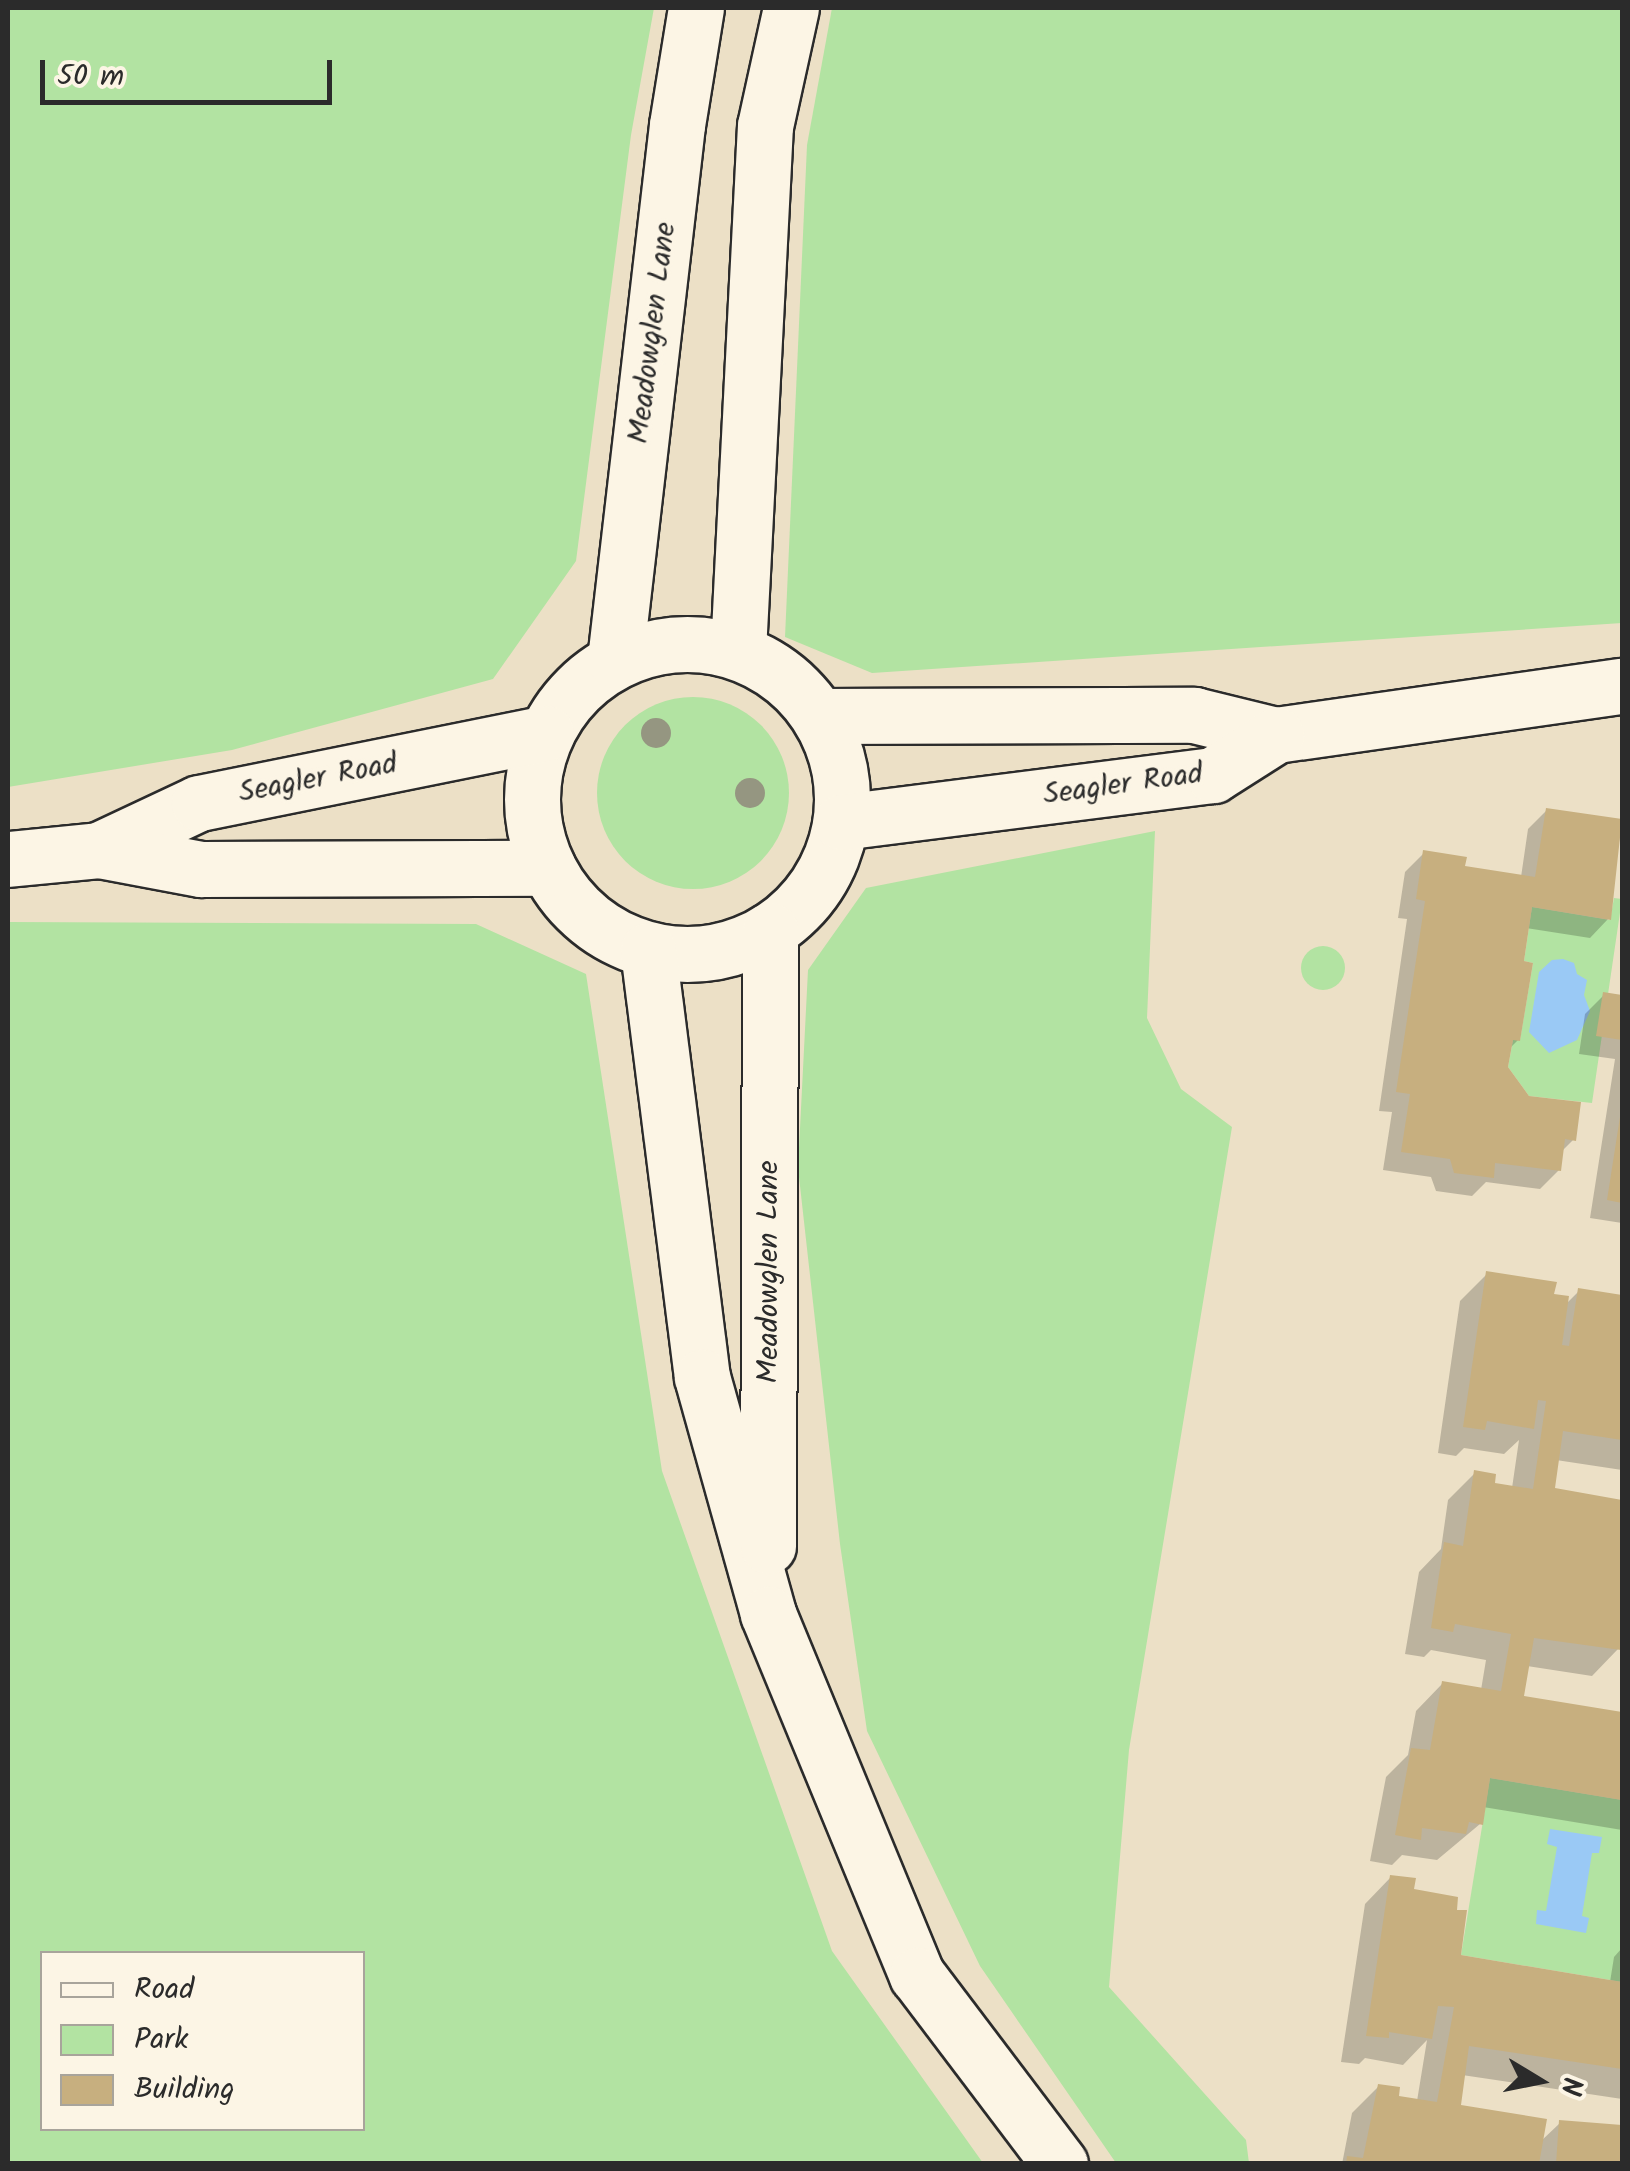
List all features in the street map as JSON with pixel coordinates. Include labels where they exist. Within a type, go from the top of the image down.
[{"type":"street","name":"Meadowglen Lane","points":[[615,660],[677,125],[696,8]]},
{"type":"street","points":[[738,651],[765,126],[790,8]]},
{"type":"street","points":[[677,125],[765,126]]},
{"type":"street","points":[[696,642],[738,651],[785,676],[820,716],[835,749],[842,785],[841,822],[828,864],[804,902],[770,930],[732,948],[690,955],[648,950],[595,923],[573,905],[548,868],[534,808],[533,778],[546,734],[574,691],[615,660],[654,646],[696,642]]},
{"type":"street","name":"Seagler Road","points":[[820,716],[1194,714],[1276,736],[1622,686]]},
{"type":"street","name":"Seagler Road","points":[[99,850],[199,803],[546,734]]},
{"type":"street","name":"Seagler Road","points":[[841,822],[1213,775],[1276,736]]},
{"type":"street","name":"Seagler Road","points":[[8,859],[99,850],[201,869],[548,868]]},
{"type":"street","name":"Meadowglen Lane","points":[[768,1614],[770,930]]},
{"type":"street","name":"Meadowglen Lane","points":[[648,950],[702,1376],[768,1614],[917,1975],[1060,2164]]},
{"type":"green space","points":[[8,8],[654,8],[631,135],[576,561],[493,679],[232,750],[8,787]]},
{"type":"green space","points":[[832,8],[1622,8],[1622,623],[872,673],[785,637],[807,145]]},
{"type":"green space","points":[[693,697],[730,705],[761,725],[781,756],[789,793],[781,830],[761,861],[730,881],[693,889],[656,881],[625,861],[605,830],[597,793],[605,756],[625,725],[656,705]]},
{"type":"green space","points":[[1155,831],[1147,1018],[1181,1089],[1232,1127],[1129,1750],[1109,1987],[1246,2140],[1249,2163],[1116,2163],[980,1966],[867,1731],[840,1544],[798,1168],[808,970],[866,888]]},
{"type":"green space","points":[[1614,898],[1622,899],[1592,1103],[1529,1096],[1508,1067],[1513,1040],[1520,1040],[1533,963],[1524,961],[1532,907],[1610,920]]},
{"type":"green space","points":[[8,922],[476,924],[586,974],[662,1471],[832,1951],[983,2163],[8,2163]]},
{"type":"green space","points":[[1323,946],[1339,952],[1345,968],[1339,984],[1323,990],[1307,984],[1301,968],[1307,952]]},
{"type":"green space","points":[[1490,1778],[1622,1800],[1622,1982],[1461,1955]]},
{"type":"water","points":[[1552,960],[1574,963],[1577,974],[1587,980],[1584,995],[1590,1011],[1577,1040],[1549,1053],[1529,1032],[1539,972]]},
{"type":"water","points":[[1550,1829],[1602,1837],[1599,1853],[1592,1853],[1582,1916],[1589,1918],[1586,1933],[1536,1924],[1537,1910],[1546,1911],[1557,1847],[1547,1844]]},
{"type":"building","points":[[1546,808],[1622,819],[1611,920],[1532,907],[1524,961],[1533,963],[1520,1041],[1513,1040],[1508,1067],[1529,1096],[1581,1102],[1576,1141],[1565,1139],[1561,1171],[1495,1163],[1494,1178],[1454,1173],[1450,1159],[1401,1152],[1410,1094],[1396,1092],[1425,901],[1416,899],[1423,850],[1467,857],[1465,866],[1535,877]]},
{"type":"building","points":[[1603,992],[1622,995],[1622,1040],[1596,1036]]},
{"type":"building","points":[[1622,1117],[1622,1203],[1607,1200]]},
{"type":"building","points":[[1486,1271],[1557,1282],[1554,1294],[1569,1296],[1562,1345],[1569,1346],[1578,1288],[1622,1295],[1622,1440],[1563,1431],[1555,1488],[1622,1500],[1621,1650],[1534,1638],[1524,1696],[1622,1712],[1622,1800],[1490,1778],[1483,1825],[1469,1822],[1466,1834],[1422,1828],[1421,1840],[1395,1835],[1411,1748],[1430,1750],[1442,1681],[1501,1691],[1511,1634],[1455,1624],[1453,1632],[1431,1628],[1444,1542],[1463,1546],[1474,1470],[1496,1474],[1495,1483],[1533,1489],[1546,1401],[1538,1400],[1534,1429],[1487,1421],[1485,1430],[1463,1427]]},
{"type":"building","points":[[1390,1875],[1416,1878],[1414,1889],[1458,1897],[1457,1910],[1467,1910],[1461,1955],[1622,1982],[1622,2069],[1469,2046],[1461,2105],[1547,2119],[1539,2164],[1346,2164],[1347,2156],[1363,2158],[1378,2084],[1400,2087],[1399,2096],[1437,2102],[1454,2007],[1438,2006],[1432,2039],[1389,2032],[1389,2038],[1366,2036]]},
{"type":"building","points":[[1559,2120],[1622,2125],[1622,2164],[1556,2164]]}]
